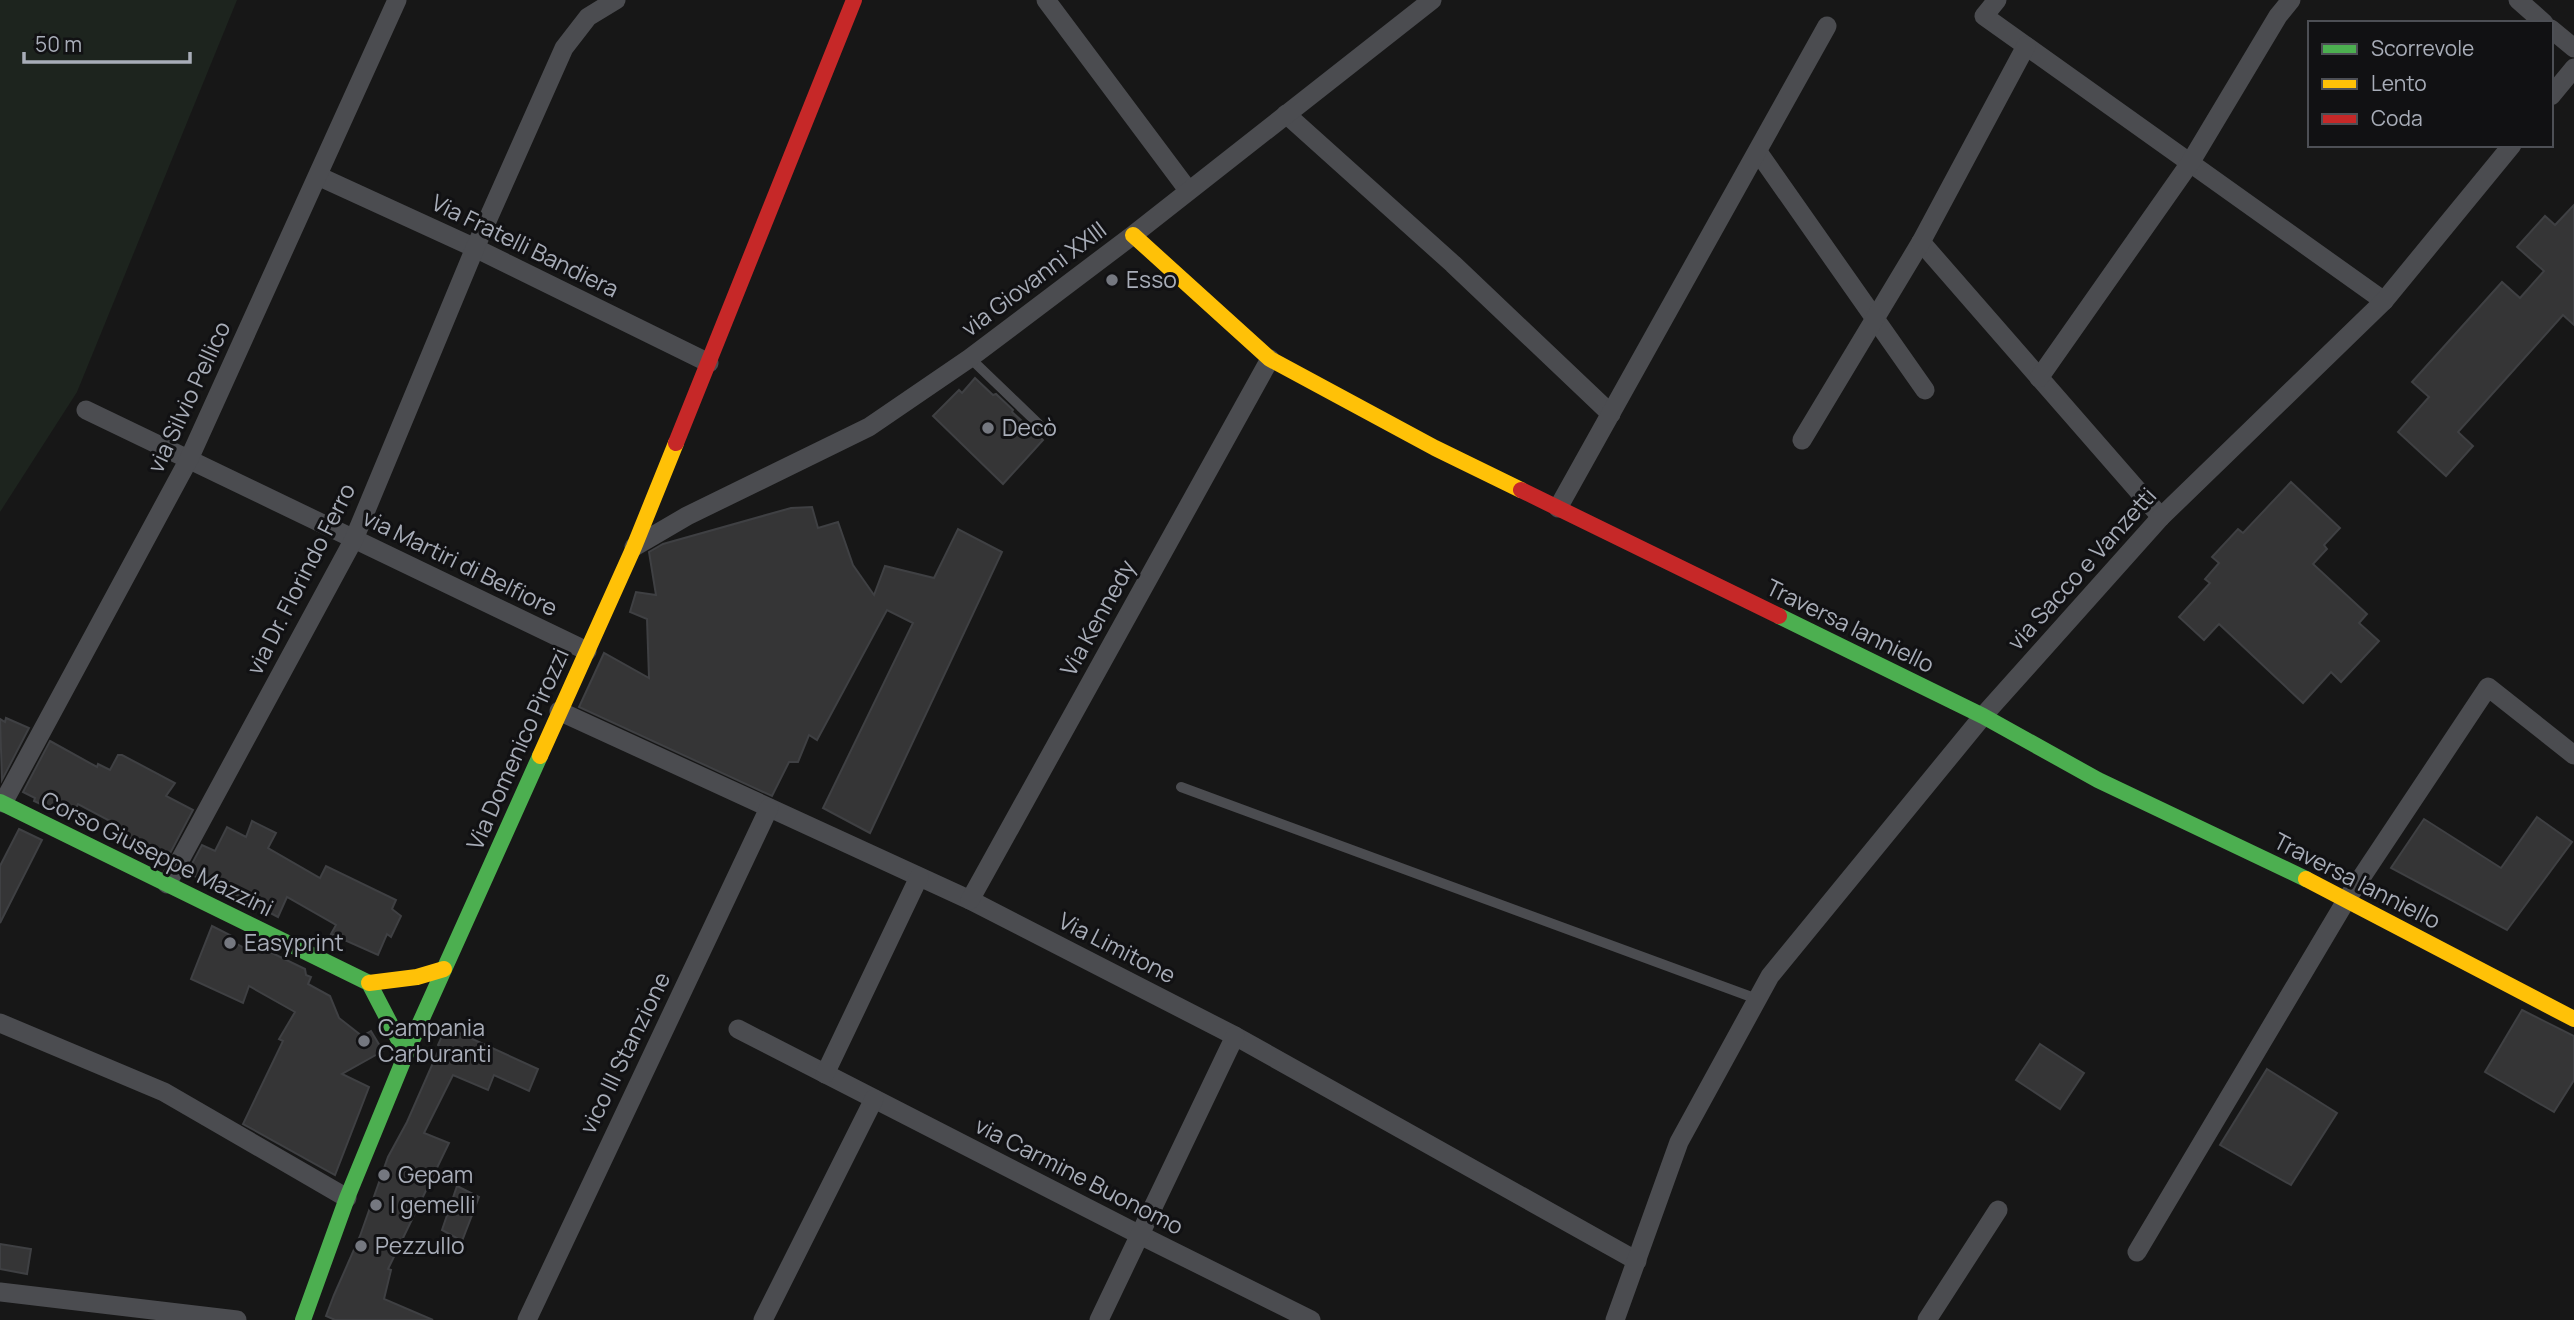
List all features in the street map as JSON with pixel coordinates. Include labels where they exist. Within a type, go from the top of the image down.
[{"type":"street","name":"via Silvio Pellico","points":[[1,803],[189,459],[397,0]]},
{"type":"street","name":"via Dr. Florindo Ferro","points":[[167,884],[354,539],[475,248],[564,48],[588,17],[617,0]]},
{"type":"street","name":"Via Domenico Pirozzi","points":[[444,969],[634,547],[855,0]]},
{"type":"street","points":[[1046,0],[1188,190]]},
{"type":"street","name":"via Giovanni XXIII","points":[[634,547],[687,516],[869,426],[970,358],[1133,235],[1432,0]]},
{"type":"street","points":[[1997,0],[1984,16],[2384,301]]},
{"type":"street","points":[[2039,378],[2190,163],[2278,16],[2291,0]]},
{"type":"street","points":[[2518,0],[2542,21]]},
{"type":"street","points":[[1558,508],[1827,26]]},
{"type":"street","points":[[2553,31],[2574,48]]},
{"type":"street","points":[[1802,440],[1921,242],[2026,46]]},
{"type":"street","points":[[2553,94],[2574,68]]},
{"type":"street","points":[[1286,114],[1453,264],[1611,414]]},
{"type":"street","name":"via Sacco e Vanzetti","points":[[1615,1320],[1679,1142],[1769,975],[1983,716],[2161,517],[2384,301],[2510,147]]},
{"type":"street","points":[[1758,152],[1925,390]]},
{"type":"street","name":"Via Fratelli Bandiera","points":[[318,176],[475,248],[709,363]]},
{"type":"street","name":"Traversa Ianniello","points":[[1133,235],[1270,359],[1435,448],[1983,716],[2098,780],[2347,899],[2574,1019]]},
{"type":"street","points":[[1921,242],[2161,517]]},
{"type":"street","name":"Via Kennedy","points":[[970,900],[1270,359]]},
{"type":"street","name":"via Martiri di Belfiore","points":[[86,410],[587,651]]},
{"type":"street","points":[[2137,1252],[2347,899],[2488,687],[2574,755]]},
{"type":"street","name":"Via Limitone","points":[[559,711],[970,900],[1235,1036],[1637,1261]]},
{"type":"street","name":"Corso Giuseppe Mazzini","points":[[1,803],[369,983],[382,1001],[406,1054]]},
{"type":"street","name":"vico III Stanzione","points":[[527,1320],[769,808]]},
{"type":"street","points":[[825,1074],[919,877]]},
{"type":"street","points":[[369,983],[405,980],[444,969]]},
{"type":"street","points":[[303,1320],[347,1198],[444,969]]},
{"type":"street","name":"Corso Giuseppe Mazzini","points":[[382,1001],[408,1016],[424,1013]]},
{"type":"street","points":[[0,1023],[164,1092],[347,1198]]},
{"type":"street","name":"via Carmine Buonomo","points":[[738,1029],[1140,1236],[1311,1320]]},
{"type":"street","points":[[1099,1320],[1235,1036]]},
{"type":"street","points":[[763,1320],[874,1099]]},
{"type":"street","points":[[1927,1320],[1998,1210]]},
{"type":"street","points":[[0,1292],[237,1320]]},
{"type":"lane","points":[[970,358],[1049,434]]},
{"type":"lane","points":[[1181,787],[1757,999]]},
{"type":"shaded area","points":[[0,0],[237,0],[77,392],[0,512]]},
{"type":"building","points":[[2574,205],[2574,325],[2563,315],[2458,432],[2473,446],[2446,476],[2398,432],[2429,397],[2412,382],[2502,282],[2520,298],[2544,271],[2517,247],[2545,216],[2555,225]]},
{"type":"building","name":"Decò","points":[[975,378],[993,395],[996,394],[1043,440],[1003,484],[933,416],[959,390],[962,393]]},
{"type":"building","points":[[2291,482],[2340,528],[2324,545],[2327,549],[2313,564],[2367,614],[2359,623],[2379,641],[2341,682],[2331,672],[2303,703],[2219,624],[2204,640],[2179,617],[2210,583],[2205,579],[2219,563],[2212,557],[2238,529],[2243,533]]},
{"type":"building","points":[[812,507],[818,528],[838,522],[853,565],[874,595],[885,566],[934,578],[958,529],[1002,552],[870,833],[823,808],[913,623],[887,610],[817,740],[809,735],[798,762],[789,762],[772,796],[579,707],[604,653],[649,678],[647,619],[630,612],[636,592],[656,595],[649,552],[663,544],[791,508]]},
{"type":"building","points":[[6,718],[29,728],[2,780],[0,719],[5,722]]},
{"type":"building","points":[[50,741],[97,767],[98,764],[110,770],[118,755],[122,755],[175,783],[166,796],[193,810],[167,859],[125,835],[127,830],[78,804],[72,816],[34,801],[35,798],[23,792]]},
{"type":"building","points":[[2537,817],[2572,842],[2507,930],[2391,868],[2424,819],[2501,868]]},
{"type":"building","points":[[252,821],[276,833],[268,848],[320,878],[326,866],[396,900],[392,909],[401,916],[391,937],[387,934],[378,955],[331,934],[336,925],[287,897],[278,917],[225,889],[187,873],[202,845],[215,851],[227,827],[246,837]]},
{"type":"building","points":[[19,829],[42,840],[0,923],[0,866]]},
{"type":"building","points":[[212,926],[230,935],[227,939],[248,950],[264,953],[266,950],[305,969],[306,975],[311,977],[308,984],[330,996],[339,1018],[362,1036],[371,1031],[383,1051],[342,1074],[369,1087],[335,1175],[243,1124],[283,1041],[279,1039],[295,1012],[249,986],[243,1003],[191,979]]},
{"type":"building","points":[[2522,1010],[2574,1036],[2574,1080],[2554,1112],[2485,1072]]},
{"type":"building","points":[[446,1027],[538,1069],[529,1091],[494,1075],[488,1090],[453,1075],[424,1133],[449,1143],[388,1269],[391,1270],[384,1299],[433,1320],[335,1320],[326,1316],[360,1236],[388,1157],[407,1122]]},
{"type":"building","points":[[2040,1044],[2084,1073],[2060,1109],[2016,1080]]},
{"type":"building","points":[[2267,1069],[2337,1113],[2291,1185],[2220,1145]]},
{"type":"building","points":[[457,1186],[479,1197],[462,1241],[442,1230]]},
{"type":"building","points":[[0,1244],[31,1249],[27,1274],[0,1269]]},
{"type":"traffic: fast","points":[[1779,616],[1983,716],[2098,780],[2306,879]]},
{"type":"traffic: fast","points":[[303,1320],[347,1198],[406,1054],[540,756]]},
{"type":"traffic: fast","points":[[0,802],[369,983],[406,1054]]},
{"type":"traffic: slow","points":[[1133,235],[1270,359],[1435,448],[1521,490]]},
{"type":"traffic: slow","points":[[540,756],[634,547],[676,443]]},
{"type":"traffic: slow","points":[[2306,879],[2574,1019]]},
{"type":"traffic: slow","points":[[369,983],[417,977],[444,969]]},
{"type":"traffic: jam","points":[[676,443],[854,0]]},
{"type":"traffic: jam","points":[[1521,490],[1779,616]]},
{"type":"place","name":"Esso","points":[[1112,280]]},
{"type":"place","name":"Decò","points":[[988,428]]},
{"type":"place","name":"Easyprint","points":[[230,943]]},
{"type":"place","name":"Campania Carburanti","points":[[364,1041]]},
{"type":"place","name":"Gepam","points":[[384,1175]]},
{"type":"place","name":"I gemelli","points":[[376,1205]]},
{"type":"place","name":"Pezzullo","points":[[361,1246]]}]
